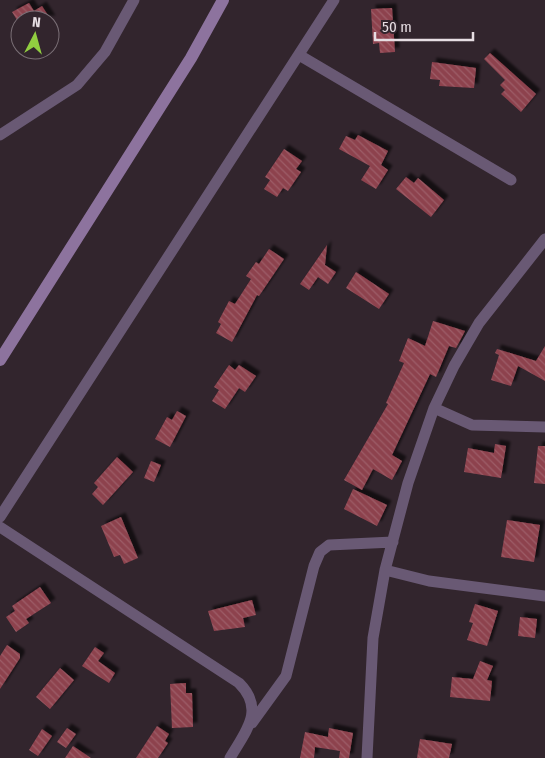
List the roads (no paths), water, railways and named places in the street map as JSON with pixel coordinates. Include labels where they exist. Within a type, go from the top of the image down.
[{"type":"main road","points":[[0,360],[186,66],[223,0]]},
{"type":"street","points":[[0,135],[77,85],[105,52],[134,0]]},
{"type":"street","points":[[0,517],[334,0]]},
{"type":"street","points":[[299,55],[511,180]]},
{"type":"street","points":[[367,758],[373,638],[385,570],[408,483],[434,408],[454,366],[479,323],[545,239]]},
{"type":"street","points":[[434,408],[472,425],[545,427]]},
{"type":"street","points":[[0,527],[239,683],[250,693],[252,701],[250,726]]},
{"type":"street","points":[[230,758],[250,726],[286,676],[314,566],[320,552],[329,545],[393,542]]},
{"type":"street","points":[[385,570],[429,581],[545,596]]}]
